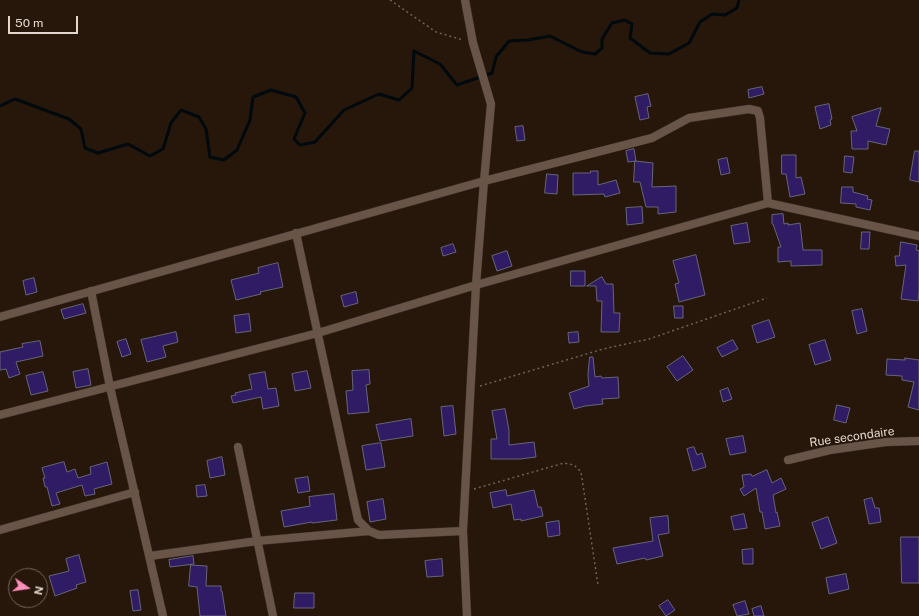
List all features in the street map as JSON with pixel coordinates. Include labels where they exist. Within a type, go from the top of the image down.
[{"type":"street","points":[[465,0],[473,43],[491,104],[476,285],[463,531],[467,616]]},
{"type":"street","points":[[0,317],[484,181],[652,138],[689,118],[749,109],[758,111],[760,118],[768,203]]},
{"type":"street","points":[[0,415],[110,388],[318,333],[476,285],[768,203],[919,236]]},
{"type":"street","points":[[296,233],[358,520],[368,531]]},
{"type":"street","points":[[91,291],[110,388],[163,616]]},
{"type":"street","name":"Rue secondaire","points":[[788,460],[830,450],[886,442],[919,441]]},
{"type":"street","points":[[238,447],[273,616]]},
{"type":"street","points":[[0,530],[135,492]]},
{"type":"street","points":[[150,556],[257,541],[368,531],[379,535],[463,531]]},
{"type":"path","points":[[390,0],[436,32],[473,43]]},
{"type":"path","points":[[471,388],[603,349],[649,339],[767,298]]},
{"type":"path","points":[[465,491],[564,463],[574,465],[581,472],[598,585]]},
{"type":"building","points":[[762,87],[764,94],[749,98],[748,90]]},
{"type":"building","points":[[648,94],[651,106],[647,107],[649,118],[640,120],[635,97]]},
{"type":"building","points":[[829,104],[832,119],[830,120],[831,125],[820,129],[815,107]]},
{"type":"building","points":[[881,108],[876,126],[890,129],[886,145],[868,141],[868,149],[852,149],[851,131],[857,131],[852,117]]},
{"type":"building","points":[[523,126],[525,140],[517,141],[515,127]]},
{"type":"building","points":[[634,149],[636,161],[628,162],[626,151]]},
{"type":"building","points":[[915,151],[919,151],[919,182],[910,180]]},
{"type":"building","points":[[782,155],[796,155],[796,178],[801,177],[805,194],[790,197],[786,174],[782,174]]},
{"type":"building","points":[[845,156],[854,157],[852,173],[844,172]]},
{"type":"building","points":[[727,158],[730,173],[721,175],[718,160]]},
{"type":"building","points":[[635,161],[653,163],[652,187],[676,186],[676,212],[658,214],[658,207],[646,207],[640,182],[634,182]]},
{"type":"building","points":[[591,171],[598,171],[598,185],[616,180],[620,193],[605,197],[604,194],[573,195],[573,173],[590,173]]},
{"type":"building","points":[[547,174],[558,175],[557,194],[545,193]]},
{"type":"building","points":[[842,187],[853,187],[853,192],[868,196],[867,199],[872,200],[870,210],[856,207],[856,204],[841,203]]},
{"type":"building","points":[[642,207],[643,223],[627,225],[626,208]]},
{"type":"building","points":[[783,214],[784,224],[788,223],[788,225],[800,223],[803,250],[822,250],[822,265],[791,266],[791,261],[778,262],[778,247],[781,247],[772,224],[772,215]]},
{"type":"building","points":[[747,223],[750,242],[734,244],[731,226]]},
{"type":"building","points":[[862,232],[870,232],[869,249],[861,249]]},
{"type":"building","points":[[901,242],[917,245],[916,250],[919,251],[918,301],[901,299],[906,265],[896,266],[895,256],[899,256]]},
{"type":"building","points":[[453,244],[456,252],[443,256],[441,248]]},
{"type":"building","points":[[507,251],[512,266],[497,271],[492,256]]},
{"type":"building","points":[[696,255],[705,295],[679,302],[675,284],[679,283],[673,261]]},
{"type":"building","points":[[278,263],[283,287],[260,292],[261,294],[236,300],[231,280],[259,273],[258,268]]},
{"type":"building","points":[[571,271],[585,271],[585,286],[571,286]]},
{"type":"building","points":[[602,277],[606,284],[613,284],[614,313],[620,313],[619,332],[601,332],[602,301],[597,301],[596,286],[587,286]]},
{"type":"building","points":[[34,278],[37,292],[26,295],[23,281]]},
{"type":"building","points":[[356,292],[358,303],[344,307],[341,296]]},
{"type":"building","points":[[83,304],[86,313],[64,319],[61,310]]},
{"type":"building","points":[[674,306],[683,306],[683,318],[675,318]]},
{"type":"building","points":[[862,309],[867,331],[857,334],[852,311]]},
{"type":"building","points":[[249,314],[251,331],[236,333],[234,316]]},
{"type":"building","points":[[769,320],[775,337],[757,343],[752,326]]},
{"type":"building","points":[[176,332],[178,342],[163,346],[166,357],[147,362],[141,340]]},
{"type":"building","points":[[578,332],[579,342],[569,343],[568,333]]},
{"type":"building","points":[[126,339],[131,354],[122,357],[117,342]]},
{"type":"building","points":[[733,340],[738,349],[722,357],[717,348]]},
{"type":"building","points":[[825,340],[831,360],[815,365],[809,345]]},
{"type":"building","points":[[40,341],[43,356],[16,362],[20,374],[9,378],[6,369],[0,370],[0,352],[23,347],[22,344]]},
{"type":"building","points":[[683,356],[693,370],[677,381],[667,367]]},
{"type":"building","points":[[590,357],[593,357],[595,377],[618,377],[619,398],[602,399],[603,404],[574,409],[569,393],[589,386],[588,375]]},
{"type":"building","points":[[905,358],[919,360],[919,410],[908,407],[914,382],[902,380],[902,376],[886,375],[887,359],[905,360]]},
{"type":"building","points":[[88,369],[91,385],[76,388],[73,372]]},
{"type":"building","points":[[369,370],[370,384],[366,385],[369,412],[348,414],[346,391],[353,390],[352,371]]},
{"type":"building","points":[[307,371],[311,388],[295,391],[292,374]]},
{"type":"building","points":[[43,372],[48,391],[31,395],[26,376]]},
{"type":"building","points":[[265,372],[268,389],[276,388],[279,406],[263,409],[261,397],[233,403],[231,396],[236,395],[235,393],[252,389],[249,375]]},
{"type":"building","points":[[728,388],[732,399],[723,402],[720,391]]},
{"type":"building","points":[[837,405],[850,408],[846,423],[834,420]]},
{"type":"building","points":[[453,406],[456,434],[444,436],[441,407]]},
{"type":"building","points":[[505,409],[509,430],[509,445],[534,442],[536,457],[520,459],[491,459],[491,439],[497,439],[492,411]]},
{"type":"building","points":[[411,419],[413,436],[380,441],[376,425]]},
{"type":"building","points":[[743,436],[746,452],[730,455],[726,439]]},
{"type":"building","points":[[381,443],[385,467],[366,470],[362,446]]},
{"type":"building","points":[[694,447],[697,455],[702,453],[706,467],[693,471],[687,449]]},
{"type":"building","points":[[222,457],[225,475],[210,478],[207,461]]},
{"type":"building","points":[[64,462],[67,472],[75,469],[78,478],[91,474],[90,467],[107,462],[112,484],[94,489],[95,494],[85,496],[82,485],[56,493],[60,504],[52,506],[47,487],[45,487],[43,478],[45,478],[42,468]]},
{"type":"building","points":[[767,470],[772,483],[781,478],[786,489],[773,495],[780,526],[765,529],[762,512],[760,512],[756,488],[744,496],[740,489],[744,487],[742,475],[751,474],[752,476]]},
{"type":"building","points":[[308,477],[310,491],[298,493],[295,479]]},
{"type":"building","points":[[205,485],[207,496],[197,497],[196,486]]},
{"type":"building","points":[[506,490],[507,496],[534,490],[538,507],[541,507],[543,516],[521,521],[521,519],[514,520],[511,504],[493,508],[490,493]]},
{"type":"building","points":[[334,494],[337,520],[312,522],[284,527],[281,511],[310,506],[309,497]]},
{"type":"building","points":[[872,498],[875,508],[879,508],[881,522],[869,524],[864,500]]},
{"type":"building","points":[[383,499],[386,519],[370,522],[367,502]]},
{"type":"building","points":[[744,514],[747,528],[734,530],[731,517]]},
{"type":"building","points":[[668,516],[669,533],[658,535],[663,556],[617,564],[613,548],[653,541],[650,518]]},
{"type":"building","points":[[828,517],[837,543],[821,549],[812,523]]},
{"type":"building","points":[[559,521],[560,535],[548,537],[546,523]]},
{"type":"building","points":[[901,537],[919,537],[919,583],[902,583]]},
{"type":"building","points":[[753,549],[753,564],[743,564],[742,550]]},
{"type":"building","points":[[79,555],[86,582],[76,585],[77,588],[55,596],[49,576],[69,571],[66,559]]},
{"type":"building","points":[[193,556],[194,564],[170,567],[169,560]]},
{"type":"building","points":[[442,559],[443,576],[427,577],[425,561]]},
{"type":"building","points":[[191,565],[207,566],[206,586],[221,586],[226,616],[200,616],[197,587],[189,586]]},
{"type":"building","points":[[846,574],[849,589],[829,594],[826,578]]},
{"type":"building","points":[[138,590],[141,610],[133,611],[130,591]]},
{"type":"building","points":[[295,593],[314,593],[314,608],[294,608]]},
{"type":"building","points":[[668,600],[675,610],[666,616],[659,606]]},
{"type":"building","points":[[745,601],[749,614],[737,616],[733,605]]},
{"type":"building","points":[[761,606],[764,616],[754,616],[752,609]]},
{"type":"waterway","points":[[0,106],[15,99],[69,119],[81,129],[85,148],[98,153],[128,144],[150,156],[163,149],[171,123],[181,110],[199,117],[206,129],[210,157],[224,160],[237,150],[250,120],[253,97],[271,90],[296,97],[305,113],[294,139],[300,145],[315,142],[344,110],[379,94],[399,100],[412,88],[414,51],[440,64],[457,85],[492,73],[496,57],[509,41],[528,40],[550,36],[582,52],[595,54],[602,48],[602,39],[612,23],[625,20],[632,24],[630,38],[650,53],[669,54],[689,43],[700,22],[712,14],[725,15],[737,8],[739,0]]}]
